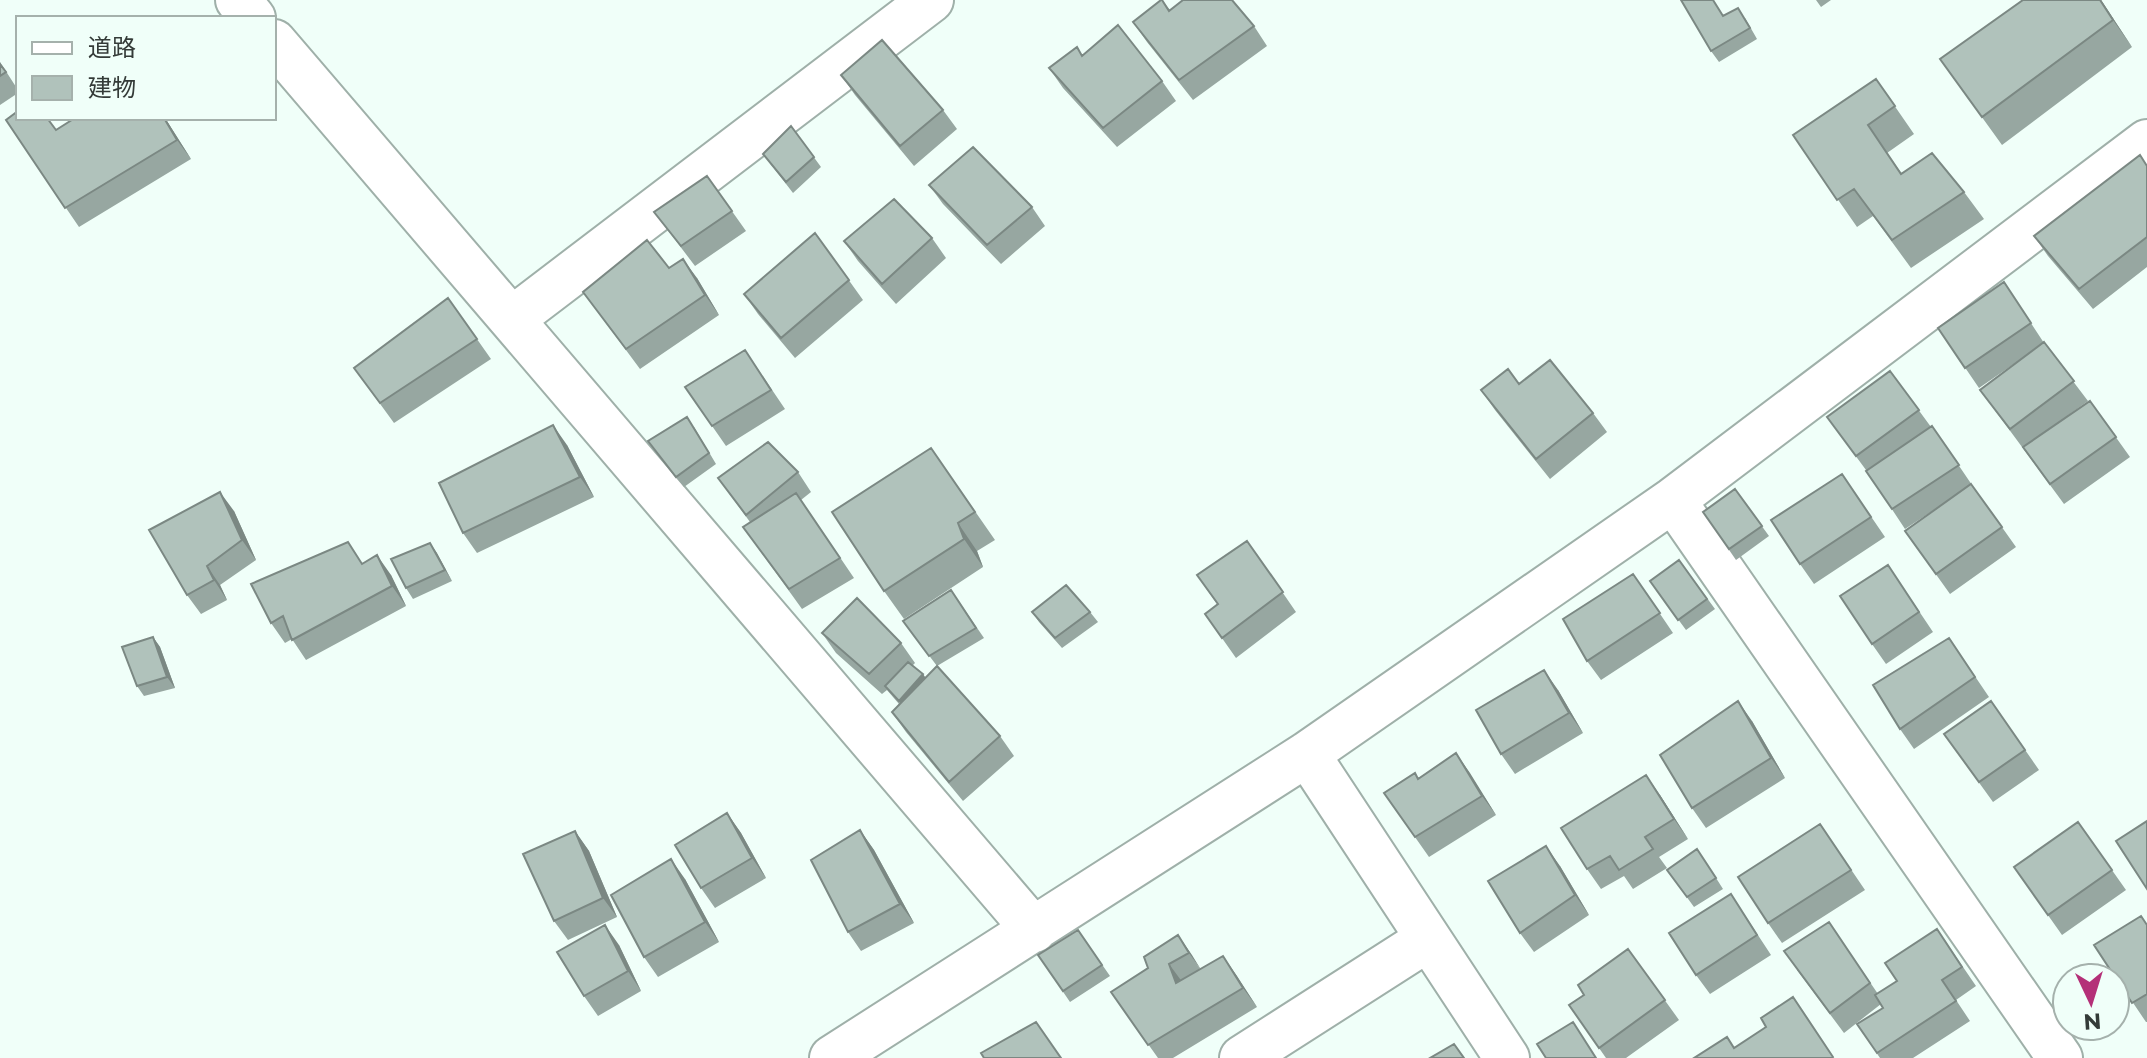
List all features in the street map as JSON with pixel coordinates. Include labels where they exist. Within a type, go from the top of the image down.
[{"type":"street","points":[[238,0],[251,16]]},
{"type":"street","points":[[512,319],[931,0]]},
{"type":"street","points":[[276,44],[1034,930]]},
{"type":"street","points":[[832,1058],[1307,754],[1673,500],[2147,142]]},
{"type":"street","points":[[1673,500],[2060,1058]]},
{"type":"street","points":[[1307,754],[1507,1058]]},
{"type":"street","points":[[1242,1058],[1428,939]]},
{"type":"building","points":[[1161,0],[1169,11],[1183,0],[1232,0],[1254,26],[1179,80],[1133,22]]},
{"type":"building","points":[[1681,0],[1713,0],[1723,16],[1738,8],[1750,28],[1711,51]]},
{"type":"building","points":[[2023,0],[2100,0],[2113,20],[1982,117],[1940,59]]},
{"type":"building","points":[[1118,25],[1162,81],[1103,128],[1049,68],[1077,47],[1082,56]]},
{"type":"building","points":[[882,40],[943,110],[900,146],[841,75]]},
{"type":"building","points":[[1876,79],[1895,106],[1868,125],[1901,174],[1932,153],[1964,192],[1892,240],[1854,189],[1837,200],[1793,135]]},
{"type":"building","points":[[16,112],[16,120],[48,120],[56,130],[72,120],[165,120],[177,140],[65,208],[6,120]]},
{"type":"building","points":[[791,126],[814,157],[786,182],[763,154]]},
{"type":"building","points":[[973,147],[1032,207],[987,245],[929,185]]},
{"type":"building","points":[[2140,155],[2147,166],[2147,237],[2079,289],[2034,236]]},
{"type":"building","points":[[707,176],[732,211],[681,246],[654,212]]},
{"type":"building","points":[[894,199],[932,238],[882,284],[844,241]]},
{"type":"building","points":[[815,233],[849,280],[781,338],[744,294]]},
{"type":"building","points":[[647,240],[669,268],[683,259],[705,295],[626,349],[583,292]]},
{"type":"building","points":[[2004,282],[2031,323],[1965,368],[1938,328]]},
{"type":"building","points":[[448,298],[477,339],[380,403],[354,368]]},
{"type":"building","points":[[2044,342],[2074,381],[2010,429],[1980,390]]},
{"type":"building","points":[[745,350],[771,390],[712,426],[685,387]]},
{"type":"building","points":[[1550,360],[1593,413],[1536,459],[1481,390],[1508,369],[1519,384]]},
{"type":"building","points":[[1890,371],[1919,410],[1856,456],[1827,417]]},
{"type":"building","points":[[2090,401],[2116,437],[2050,484],[2023,447]]},
{"type":"building","points":[[687,417],[709,453],[676,477],[648,441]]},
{"type":"building","points":[[553,425],[580,477],[463,533],[439,483]]},
{"type":"building","points":[[1932,426],[1959,465],[1892,509],[1866,471]]},
{"type":"building","points":[[768,442],[798,472],[746,515],[718,478]]},
{"type":"building","points":[[931,448],[975,512],[958,523],[964,539],[884,591],[832,512]]},
{"type":"building","points":[[1842,474],[1871,517],[1800,564],[1771,520]]},
{"type":"building","points":[[1971,484],[2002,527],[1936,574],[1905,531]]},
{"type":"building","points":[[1735,489],[1762,526],[1729,549],[1703,512]]},
{"type":"building","points":[[220,492],[242,540],[207,566],[214,580],[187,595],[149,530]]},
{"type":"building","points":[[796,493],[840,558],[789,589],[743,527]]},
{"type":"building","points":[[1247,541],[1283,592],[1222,638],[1205,614],[1218,604],[1197,575]]},
{"type":"building","points":[[348,542],[362,564],[377,555],[392,586],[292,640],[283,616],[271,623],[251,584]]},
{"type":"building","points":[[430,543],[445,570],[406,588],[391,559]]},
{"type":"building","points":[[1679,560],[1707,599],[1678,620],[1650,581]]},
{"type":"building","points":[[1888,565],[1919,612],[1872,644],[1840,596]]},
{"type":"building","points":[[1633,574],[1660,613],[1587,661],[1563,619]]},
{"type":"building","points":[[1066,585],[1090,612],[1055,638],[1032,612]]},
{"type":"building","points":[[951,590],[976,628],[929,656],[903,621]]},
{"type":"building","points":[[857,598],[901,643],[869,674],[822,633]]},
{"type":"building","points":[[153,637],[167,677],[137,686],[122,647]]},
{"type":"building","points":[[1949,638],[1975,677],[1900,729],[1873,685]]},
{"type":"building","points":[[908,662],[923,674],[899,701],[885,686]]},
{"type":"building","points":[[937,666],[1000,736],[949,782],[892,712]]},
{"type":"building","points":[[1544,670],[1569,713],[1501,754],[1476,710]]},
{"type":"building","points":[[1738,701],[1771,758],[1692,808],[1660,755]]},
{"type":"building","points":[[1991,701],[2025,750],[1979,782],[1944,734]]},
{"type":"building","points":[[1456,753],[1482,796],[1415,837],[1384,793],[1415,773],[1418,779]]},
{"type":"building","points":[[1646,775],[1674,819],[1645,837],[1653,849],[1619,870],[1610,856],[1587,869],[1561,828]]},
{"type":"building","points":[[727,813],[752,858],[701,888],[675,845]]},
{"type":"building","points":[[2147,821],[2147,889],[2116,841]]},
{"type":"building","points":[[2078,822],[2112,870],[2048,915],[2014,867]]},
{"type":"building","points":[[1820,824],[1851,870],[1768,923],[1738,877]]},
{"type":"building","points":[[860,830],[900,904],[848,932],[811,860]]},
{"type":"building","points":[[575,831],[603,898],[554,921],[523,854]]},
{"type":"building","points":[[1546,846],[1575,895],[1520,933],[1488,881]]},
{"type":"building","points":[[1697,849],[1716,878],[1687,897],[1667,870]]},
{"type":"building","points":[[671,859],[705,922],[644,957],[611,895]]},
{"type":"building","points":[[1731,894],[1757,935],[1696,975],[1669,933]]},
{"type":"building","points":[[2141,916],[2147,925],[2147,994],[2132,1003],[2131,962],[2105,962],[2094,945]]},
{"type":"building","points":[[1829,922],[1870,983],[1830,1013],[1784,951]]},
{"type":"building","points":[[605,925],[628,971],[584,996],[557,952]]},
{"type":"building","points":[[1937,929],[1962,967],[1942,980],[1956,1001],[1877,1053],[1857,1024],[1883,1008],[1875,995],[1897,981],[1885,963]]},
{"type":"building","points":[[1078,930],[1102,965],[1063,991],[1038,955]]},
{"type":"building","points":[[1178,935],[1189,953],[1169,964],[1176,983],[1223,956],[1243,988],[1148,1045],[1111,992],[1148,968],[1144,957]]},
{"type":"building","points":[[1628,949],[1665,1000],[1599,1048],[1569,1005],[1584,995],[1578,985]]},
{"type":"building","points":[[1793,997],[1832,1058],[1694,1058],[1727,1037],[1734,1048],[1766,1027],[1761,1018]]},
{"type":"building","points":[[1036,1022],[1061,1058],[984,1058],[981,1053]]},
{"type":"building","points":[[1573,1022],[1596,1058],[1546,1058],[1537,1044]]},
{"type":"building","points":[[1454,1044],[1464,1058],[1430,1058]]}]
